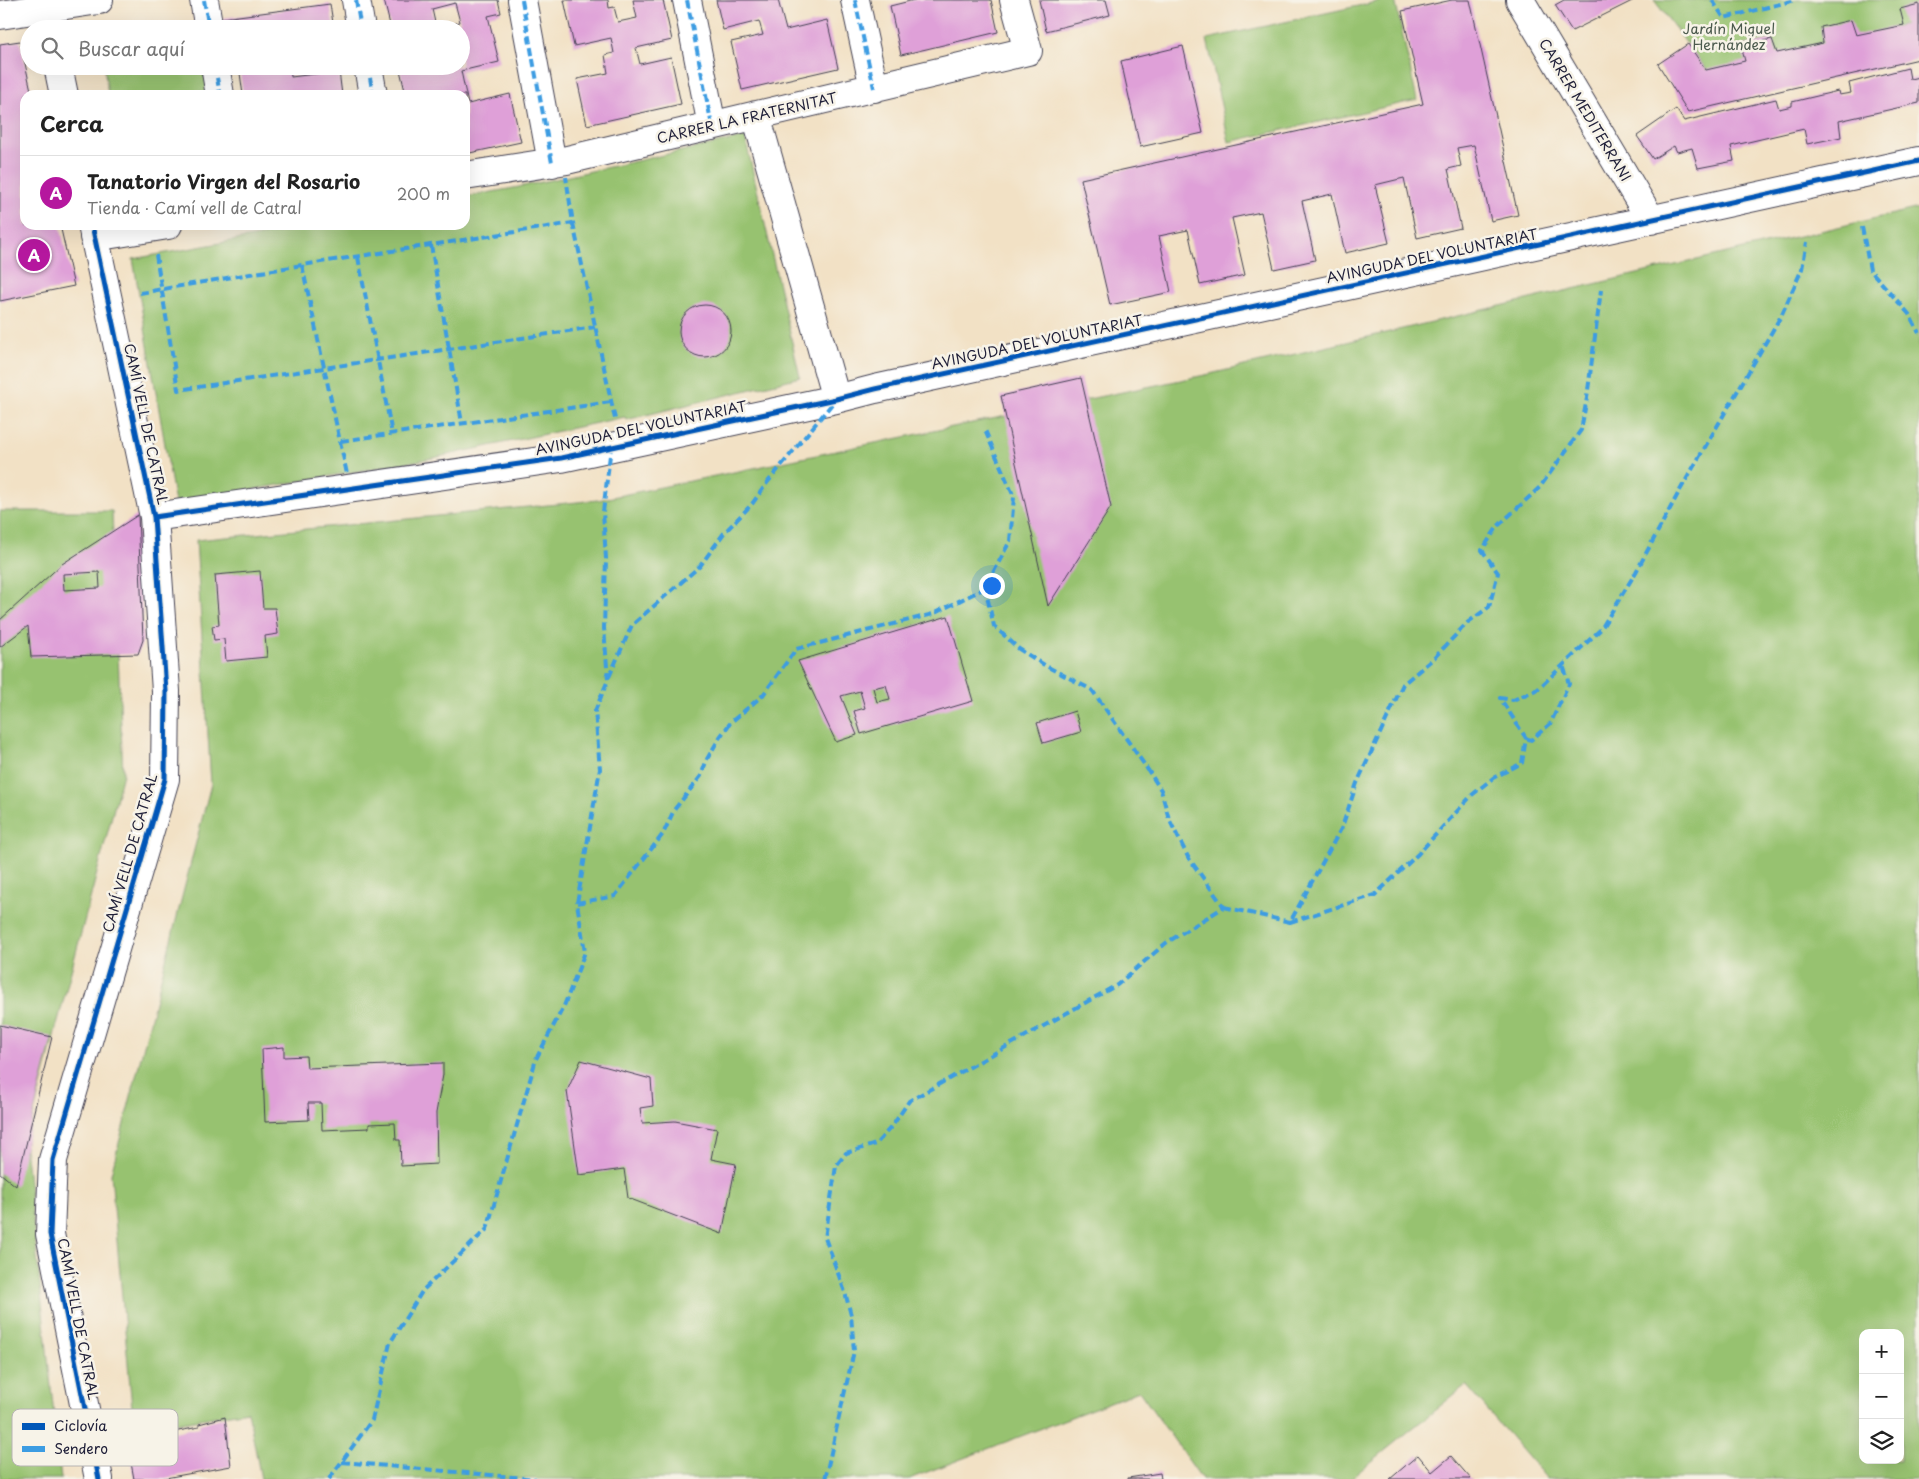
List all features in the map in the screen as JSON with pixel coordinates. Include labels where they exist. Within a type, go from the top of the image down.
[{"type":"street","points":[[0,15],[48,19],[99,0]]},
{"type":"street","points":[[204,0],[207,20]]},
{"type":"street","points":[[356,0],[359,20]]},
{"type":"street","points":[[522,0],[552,162]]},
{"type":"street","points":[[687,0],[712,126]]},
{"type":"street","points":[[856,0],[874,88]]},
{"type":"street","name":"CARRER LA FRATERNITAT","points":[[470,175],[552,162],[1028,51],[1014,0]]},
{"type":"street","name":"CARRER MEDITERRANI","points":[[1520,0],[1650,220]]},
{"type":"street","points":[[60,75],[63,90]]},
{"type":"street","points":[[217,75],[219,90]]},
{"type":"street","points":[[370,75],[373,90]]},
{"type":"street","points":[[756,115],[836,399]]},
{"type":"street","name":"AVINGUDA DEL VOLUNTARIAT","points":[[154,517],[561,458],[1919,161]]},
{"type":"street","points":[[93,231],[106,230]]},
{"type":"street","name":"CAMÍ VELL DE CATRAL","points":[[85,1409],[50,1234],[52,1160],[165,779],[166,691],[154,517],[93,231]]},
{"type":"street","name":"CAMÍ VELL DE CATRAL","points":[[96,1466],[99,1479]]},
{"type":"green space","points":[[1385,0],[1395,0],[1417,100],[1229,142],[1207,39]]},
{"type":"green space","name":"Jardín Miguel Hernández","points":[[1654,0],[1919,0],[1919,20],[1714,80]]},
{"type":"green space","points":[[105,75],[205,75],[207,90],[107,90]]},
{"type":"green space","points":[[745,137],[800,377],[626,420],[625,417],[433,458],[175,503],[133,259],[291,230],[470,230],[470,196]]},
{"type":"green space","points":[[1919,208],[1919,1479],[1547,1479],[1466,1385],[1350,1479],[1202,1479],[1139,1391],[909,1479],[261,1479],[248,1411],[178,1423],[178,1409],[132,1409],[111,1174],[211,784],[196,540],[598,500],[1210,374]]},
{"type":"green space","points":[[0,511],[112,511],[123,774],[25,1146],[53,1409],[12,1409],[12,1466],[60,1466],[61,1479],[0,1479]]},
{"type":"building","points":[[384,0],[498,0],[501,13],[488,16],[499,62],[470,69],[470,20],[459,20],[455,3],[432,9],[434,20],[389,20]]},
{"type":"building","points":[[564,0],[608,0],[609,8],[614,7],[618,22],[637,18],[633,0],[663,0],[672,40],[636,48],[640,64],[671,57],[681,104],[587,125],[577,79],[608,73],[605,55],[614,53],[611,38],[574,46]]},
{"type":"building","points":[[716,0],[778,0],[786,30],[827,20],[838,68],[742,90],[731,42],[763,35],[759,21],[723,30]]},
{"type":"building","points":[[914,0],[991,0],[998,32],[901,55],[890,6]]},
{"type":"building","points":[[1039,0],[1106,0],[1110,15],[1046,31]]},
{"type":"building","points":[[1452,0],[1470,0],[1518,215],[1491,221],[1474,145],[1457,148],[1461,166],[1448,169],[1461,228],[1417,238],[1404,178],[1375,185],[1389,243],[1345,253],[1332,194],[1302,201],[1315,260],[1274,269],[1261,212],[1232,218],[1245,275],[1200,285],[1188,230],[1159,236],[1171,292],[1110,305],[1081,179],[1423,104],[1402,11]]},
{"type":"building","points":[[1564,0],[1634,0],[1572,31],[1555,5]]},
{"type":"building","points":[[330,4],[333,20],[223,20],[223,18]]},
{"type":"building","points":[[1919,4],[1919,59],[1688,112],[1658,64],[1688,44],[1706,70],[1745,61],[1741,46],[1772,39],[1777,53],[1823,43],[1821,27],[1851,20],[1856,35],[1904,25],[1900,9]]},
{"type":"building","points":[[20,41],[20,75],[28,75],[31,90],[20,90],[20,230],[61,230],[74,286],[0,301],[0,44]]},
{"type":"building","points":[[1183,46],[1203,133],[1140,147],[1121,61]]},
{"type":"building","points":[[1908,68],[1910,79],[1919,77],[1919,103],[1839,121],[1841,137],[1807,144],[1804,129],[1731,146],[1734,161],[1698,168],[1692,148],[1677,152],[1674,146],[1653,159],[1637,136],[1676,109],[1684,121],[1776,99],[1779,109],[1792,106],[1792,102],[1838,91],[1839,95],[1851,93],[1849,83]]},
{"type":"building","points":[[240,75],[291,75],[291,77],[340,75],[341,90],[242,90]]},
{"type":"building","points":[[401,75],[462,75],[465,90],[405,90]]},
{"type":"building","points":[[510,94],[521,142],[470,153],[470,104]]},
{"type":"building","points":[[700,305],[710,305],[724,312],[731,326],[731,336],[724,350],[710,357],[700,357],[690,353],[683,346],[679,336],[679,326],[683,316],[690,309]]},
{"type":"building","points":[[1081,378],[1111,507],[1048,606],[1001,396]]},
{"type":"building","points":[[138,515],[143,640],[138,654],[31,657],[28,626],[0,647],[0,620],[62,564]],"holes":[[[99,572],[100,588],[64,590],[63,574]]]},
{"type":"building","points":[[260,571],[263,608],[275,608],[278,634],[265,636],[267,657],[226,661],[224,639],[214,640],[212,626],[219,625],[215,575]]},
{"type":"building","points":[[948,616],[973,701],[861,734],[854,711],[865,708],[860,691],[841,696],[857,735],[836,742],[798,661]],"holes":[[[886,685],[890,699],[877,702],[873,688]]]},
{"type":"building","points":[[1075,711],[1081,732],[1043,743],[1037,723]]},
{"type":"building","points":[[0,1025],[52,1037],[16,1186],[0,1173]]},
{"type":"building","points":[[284,1047],[284,1057],[306,1056],[307,1068],[443,1063],[443,1075],[436,1113],[437,1164],[401,1166],[400,1140],[396,1140],[395,1123],[369,1124],[369,1128],[322,1130],[321,1103],[308,1103],[309,1120],[265,1122],[262,1049]]},
{"type":"building","points":[[581,1060],[651,1079],[653,1106],[640,1108],[642,1123],[675,1121],[717,1129],[711,1159],[736,1164],[722,1234],[628,1198],[624,1169],[579,1175],[567,1091]]},
{"type":"building","points":[[225,1417],[231,1466],[160,1479],[134,1479],[132,1466],[178,1466],[178,1431],[199,1427],[199,1424]]},
{"type":"building","points":[[1418,1455],[1432,1472],[1451,1456],[1471,1479],[1390,1479]]},
{"type":"building","points":[[1160,1473],[1161,1479],[1128,1479],[1128,1478]]},
{"type":"marked path","points":[[204,0],[207,20]]},
{"type":"marked path","points":[[356,0],[359,20]]},
{"type":"marked path","points":[[522,0],[552,163]]},
{"type":"marked path","points":[[687,0],[712,126]]},
{"type":"marked path","points":[[855,0],[874,88]]},
{"type":"marked path","points":[[1712,0],[1724,18],[1796,0]]},
{"type":"marked path","points":[[217,75],[219,90]]},
{"type":"marked path","points":[[370,75],[372,90]]},
{"type":"marked path","points":[[140,293],[302,265],[573,223],[566,177]]},
{"type":"marked path","points":[[573,223],[615,419]]},
{"type":"marked path","points":[[1862,227],[1870,270],[1909,314],[1919,333]]},
{"type":"marked path","points":[[1290,922],[1375,895],[1418,854],[1472,795],[1493,778],[1522,763],[1526,738],[1500,698],[1513,700],[1538,689],[1601,629],[1636,572],[1679,492],[1781,316],[1802,269],[1807,242]]},
{"type":"marked path","points":[[431,245],[462,423]]},
{"type":"marked path","points":[[156,255],[178,390],[595,327]]},
{"type":"marked path","points":[[358,257],[392,434]]},
{"type":"marked path","points":[[302,265],[347,474]]},
{"type":"marked path","points":[[1224,907],[1290,922],[1342,827],[1357,783],[1403,684],[1434,658],[1467,623],[1489,607],[1498,573],[1482,550],[1498,526],[1540,487],[1581,430],[1601,290]]},
{"type":"marked path","points":[[609,677],[632,625],[700,566],[724,533],[752,504],[836,399]]},
{"type":"marked path","points":[[341,441],[611,402]]},
{"type":"marked path","points":[[577,903],[615,896],[663,834],[674,810],[701,776],[707,759],[720,737],[731,722],[763,695],[796,649],[933,614],[985,588],[1010,541],[1014,497],[984,428]]},
{"type":"marked path","points":[[329,1479],[372,1420],[390,1343],[423,1290],[487,1229],[536,1059],[564,1006],[585,952],[577,903],[600,769],[595,711],[608,680],[604,628],[606,559],[603,512],[611,447]]},
{"type":"marked path","points":[[825,1479],[854,1351],[851,1315],[845,1292],[825,1238],[836,1166],[846,1153],[876,1144],[893,1125],[909,1101],[1117,985],[1166,943],[1224,907],[1188,857],[1169,819],[1161,790],[1092,690],[1046,666],[1019,649],[994,626],[985,588]]},
{"type":"marked path","points":[[1526,738],[1531,740],[1550,724],[1569,684],[1563,665]]},
{"type":"marked path","points":[[342,1462],[536,1479]]},
{"type":"cycle path","points":[[154,517],[561,458],[1919,161]]},
{"type":"cycle path","points":[[85,1409],[50,1234],[53,1160],[165,779],[166,691],[154,517],[93,230]]},
{"type":"cycle path","points":[[96,1466],[99,1479]]},
{"type":"place","name":"Tanatorio Virgen del Rosario","points":[[34,255]]}]
